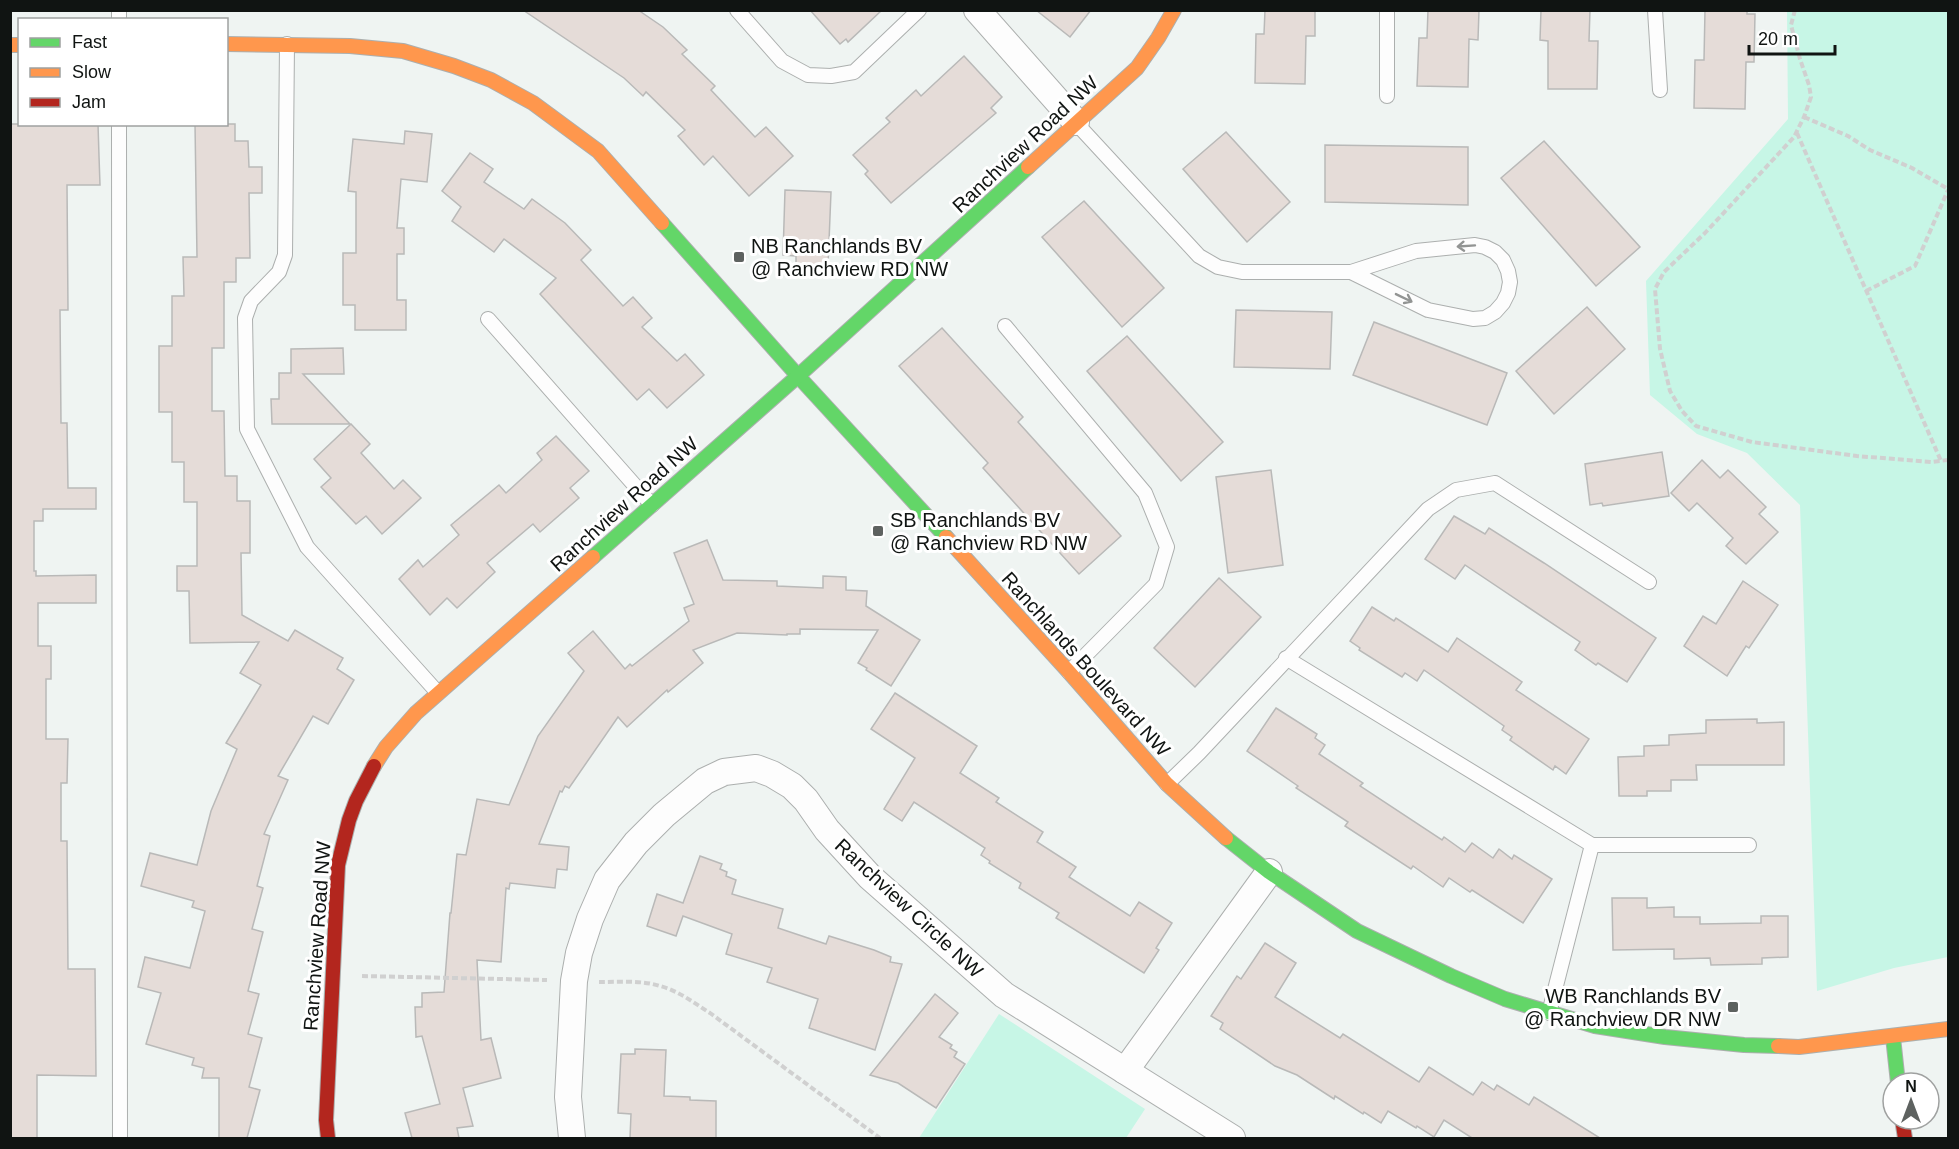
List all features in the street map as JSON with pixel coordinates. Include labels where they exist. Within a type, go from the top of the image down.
[{"type":"street","points":[[977,10],[1076,122]]},
{"type":"street","name":"Ranchview Road NW","points":[[328,1138],[326,1120],[338,865],[343,836],[352,808],[363,782],[378,757],[416,713],[798,376],[1137,68],[1158,39],[1174,10]]},
{"type":"street","name":"Ranchlands Boulevard NW","points":[[228,44],[350,46],[403,51],[491,80],[533,103],[598,151],[798,376],[1069,672],[1167,784],[1234,845],[1269,872],[1357,931],[1505,999],[1595,1026],[1665,1037],[1744,1045],[1799,1047],[1948,1029]]},
{"type":"street","name":"Ranchview Circle NW","points":[[572,1138],[568,1097],[574,981],[579,953],[590,919],[607,880],[636,843],[664,815],[705,781],[724,772],[756,768],[792,786],[870,877],[1004,995],[1232,1138]]},
{"type":"street","points":[[1125,1071],[1269,872]]},
{"type":"street","points":[[1893,1037],[1897,1071]]},
{"type":"lane","points":[[737,10],[782,61],[808,75],[831,76],[854,72],[919,10]]},
{"type":"lane","points":[[1387,10],[1387,96]]},
{"type":"lane","points":[[1655,10],[1660,90]]},
{"type":"lane","points":[[287,44],[285,255],[279,272],[251,301],[245,318],[247,429],[307,547],[439,695]]},
{"type":"lane","points":[[1076,122],[1199,256],[1218,267],[1242,272],[1351,273],[1416,251],[1474,245],[1495,252],[1503,261],[1508,271],[1508,293],[1495,312],[1485,318],[1473,320],[1428,310],[1351,273]]},
{"type":"lane","points":[[119,126],[120,1138]]},
{"type":"lane","points":[[488,320],[652,505]]},
{"type":"lane","points":[[1005,326],[1145,493],[1167,547],[1156,584],[1069,672]]},
{"type":"lane","points":[[1167,784],[1199,753],[1428,509],[1456,490],[1495,483],[1649,582]]},
{"type":"lane","points":[[1286,658],[1592,844],[1749,845]]},
{"type":"lane","points":[[1549,1013],[1592,844]]},
{"type":"path","points":[[1795,10],[1791,25],[1811,98],[1797,132],[1705,233],[1664,273],[1655,289],[1660,349],[1670,391],[1682,411],[1696,426],[1752,442],[1857,456],[1931,462],[1948,460]]},
{"type":"path","points":[[1804,117],[1912,168],[1948,190],[1915,266],[1866,291]]},
{"type":"path","points":[[1797,132],[1941,461]]},
{"type":"path","points":[[332,975],[631,982],[659,986],[681,995],[710,1013],[880,1138]]},
{"type":"green space","points":[[1787,11],[1948,11],[1948,957],[1894,968],[1817,991],[1800,505],[1747,453],[1697,434],[1650,395],[1646,281],[1788,119]]},
{"type":"green space","points":[[999,1014],[1145,1109],[1126,1138],[919,1138]]},
{"type":"building","points":[[523,10],[638,10],[663,27],[687,50],[682,54],[715,86],[711,90],[755,137],[766,127],[793,156],[749,196],[713,156],[704,165],[678,136],[685,130],[646,92],[643,96],[624,78]]},
{"type":"building","points":[[810,10],[882,10],[848,42],[846,39],[840,44]]},
{"type":"building","points":[[1036,10],[1091,10],[1070,37]]},
{"type":"building","points":[[1265,10],[1315,10],[1315,36],[1306,36],[1305,84],[1255,83],[1256,34],[1264,34]]},
{"type":"building","points":[[1428,10],[1479,10],[1478,40],[1469,39],[1468,87],[1417,86],[1419,38],[1427,38]]},
{"type":"building","points":[[1541,10],[1590,10],[1589,41],[1598,41],[1597,89],[1548,89],[1548,41],[1540,40]]},
{"type":"building","points":[[1705,10],[1747,10],[1747,14],[1755,14],[1754,62],[1746,62],[1745,109],[1694,108],[1695,60],[1704,60]]},
{"type":"building","points":[[964,56],[1002,97],[991,108],[996,113],[891,203],[865,174],[868,171],[853,155],[890,122],[886,118],[916,90],[921,96]]},
{"type":"building","points":[[10,124],[18,124],[18,126],[98,126],[100,185],[67,185],[68,310],[60,310],[61,423],[67,423],[68,488],[96,488],[96,509],[43,509],[43,521],[34,521],[34,571],[36,571],[36,576],[96,575],[96,603],[38,603],[38,646],[51,646],[51,679],[46,679],[46,739],[68,739],[67,783],[61,783],[61,841],[67,841],[68,969],[95,969],[96,1076],[37,1075],[37,1138],[10,1138]]},
{"type":"building","points":[[235,124],[235,141],[248,141],[249,167],[262,167],[262,193],[249,193],[250,258],[236,258],[236,282],[224,282],[224,348],[212,348],[212,411],[224,411],[225,476],[237,476],[237,501],[250,501],[250,553],[241,553],[242,615],[288,641],[295,630],[343,658],[337,669],[354,680],[328,724],[313,716],[278,776],[288,780],[264,834],[270,836],[257,886],[263,888],[252,929],[263,932],[248,991],[259,994],[248,1034],[262,1038],[249,1087],[260,1090],[247,1138],[219,1138],[219,1078],[202,1078],[204,1068],[192,1065],[194,1058],[146,1044],[161,993],[138,987],[145,957],[190,968],[205,911],[192,907],[194,901],[141,886],[150,853],[197,865],[211,811],[237,749],[226,743],[261,685],[240,673],[259,642],[190,643],[189,591],[177,591],[177,566],[197,566],[197,502],[184,502],[184,462],[172,462],[172,412],[159,412],[159,346],[172,346],[172,296],[184,296],[183,257],[197,257],[195,126]]},
{"type":"building","points":[[405,131],[432,134],[427,182],[401,179],[397,228],[404,228],[404,254],[397,254],[397,300],[406,300],[406,330],[355,330],[355,305],[343,305],[343,253],[356,253],[356,192],[348,191],[353,139],[404,144]]},
{"type":"building","points":[[1226,132],[1290,202],[1247,242],[1183,169]]},
{"type":"building","points":[[1544,141],[1640,247],[1596,286],[1501,178]]},
{"type":"building","points":[[1325,145],[1468,147],[1468,205],[1325,202]]},
{"type":"building","points":[[470,153],[493,169],[484,182],[524,209],[532,199],[565,223],[591,250],[581,260],[623,306],[633,297],[652,318],[642,327],[677,361],[685,354],[704,375],[667,408],[649,389],[637,400],[540,294],[556,278],[504,239],[494,252],[452,221],[461,207],[442,191]]},
{"type":"building","points":[[785,190],[831,192],[828,266],[796,265],[796,256],[783,255]]},
{"type":"building","points":[[1084,201],[1164,288],[1122,327],[1042,237]]},
{"type":"building","points":[[1587,307],[1625,349],[1554,414],[1516,371]]},
{"type":"building","points":[[1236,310],[1332,312],[1330,369],[1234,367]]},
{"type":"building","points":[[1374,322],[1507,373],[1487,425],[1353,375]]},
{"type":"building","points":[[942,328],[1023,417],[1018,422],[1121,536],[1079,574],[983,468],[988,463],[899,366]]},
{"type":"building","points":[[1127,336],[1223,442],[1181,481],[1087,371]]},
{"type":"building","points":[[343,348],[344,374],[303,374],[350,424],[272,424],[271,399],[279,399],[279,373],[291,373],[291,349]]},
{"type":"building","points":[[351,424],[370,444],[361,453],[394,489],[403,480],[421,498],[382,534],[366,516],[356,524],[321,487],[331,478],[314,459]]},
{"type":"building","points":[[556,436],[589,471],[570,488],[579,498],[540,532],[533,524],[487,563],[495,572],[457,608],[447,598],[430,615],[399,579],[418,560],[423,567],[459,535],[451,525],[499,485],[506,493],[542,460],[537,453]]},
{"type":"building","points":[[1662,452],[1669,496],[1603,506],[1602,503],[1590,505],[1585,464]]},
{"type":"building","points":[[1702,460],[1720,478],[1728,470],[1766,507],[1759,514],[1778,532],[1746,564],[1726,546],[1733,538],[1697,503],[1689,511],[1671,493]]},
{"type":"building","points":[[1271,470],[1283,565],[1228,573],[1216,477]]},
{"type":"building","points":[[1454,516],[1485,534],[1489,528],[1656,638],[1627,682],[1575,650],[1580,642],[1465,565],[1455,579],[1425,559]]},
{"type":"building","points":[[707,540],[723,580],[777,581],[777,586],[823,588],[823,576],[846,577],[846,590],[867,591],[866,606],[920,640],[891,686],[858,663],[878,630],[800,629],[800,634],[787,635],[737,633],[693,650],[703,663],[668,692],[667,690],[627,727],[618,717],[569,788],[565,786],[562,792],[560,791],[539,844],[569,847],[567,870],[557,869],[555,888],[510,883],[509,889],[506,888],[501,962],[477,960],[481,1040],[491,1038],[501,1078],[463,1088],[473,1126],[457,1128],[459,1138],[412,1138],[405,1113],[440,1104],[422,1036],[416,1037],[415,1007],[422,1007],[422,993],[444,992],[457,854],[466,855],[477,799],[509,805],[538,736],[584,671],[568,653],[593,631],[625,669],[689,621],[684,608],[694,604],[674,553]]},
{"type":"building","points":[[1219,578],[1261,617],[1195,687],[1154,648]]},
{"type":"building","points":[[1743,581],[1778,605],[1749,648],[1746,646],[1727,676],[1684,646],[1703,616],[1716,624]]},
{"type":"building","points":[[1372,607],[1394,621],[1396,618],[1448,652],[1457,638],[1522,682],[1516,690],[1589,739],[1566,774],[1555,766],[1553,770],[1510,740],[1512,737],[1502,730],[1504,726],[1424,670],[1417,681],[1405,673],[1402,677],[1359,650],[1360,648],[1350,641]]},
{"type":"building","points":[[895,693],[977,746],[960,773],[999,798],[996,802],[1043,832],[1037,842],[1076,867],[1069,877],[1130,916],[1139,902],[1172,923],[1156,948],[1159,950],[1144,973],[1056,918],[1059,913],[1019,888],[1021,883],[989,863],[990,861],[981,855],[985,848],[914,802],[902,821],[884,809],[915,758],[871,729]]},
{"type":"building","points":[[1276,708],[1317,734],[1315,738],[1325,745],[1319,754],[1363,783],[1360,786],[1442,840],[1444,837],[1465,852],[1472,843],[1493,858],[1499,849],[1512,859],[1514,855],[1552,879],[1523,923],[1449,878],[1443,887],[1413,866],[1411,869],[1345,826],[1348,822],[1296,788],[1298,786],[1247,751]]},
{"type":"building","points":[[1757,719],[1757,723],[1784,722],[1784,765],[1696,765],[1697,780],[1671,780],[1671,791],[1647,791],[1647,796],[1619,796],[1618,757],[1644,756],[1644,746],[1669,745],[1669,735],[1706,733],[1706,720]]},
{"type":"building","points":[[700,856],[722,864],[720,869],[727,872],[726,876],[736,880],[732,894],[783,909],[778,928],[826,944],[829,936],[874,950],[891,957],[890,962],[902,964],[875,1050],[809,1028],[818,999],[767,982],[772,968],[726,954],[732,934],[683,916],[676,936],[647,926],[657,894],[683,903]]},
{"type":"building","points":[[1612,898],[1647,898],[1647,908],[1674,907],[1674,917],[1700,917],[1700,924],[1761,923],[1761,916],[1788,916],[1788,957],[1762,958],[1762,964],[1711,965],[1710,958],[1674,959],[1674,949],[1613,950]]},
{"type":"building","points":[[1265,943],[1296,963],[1275,997],[1340,1038],[1343,1034],[1419,1082],[1429,1067],[1473,1095],[1482,1082],[1494,1090],[1497,1085],[1529,1105],[1534,1097],[1600,1138],[1472,1138],[1444,1120],[1434,1137],[1388,1111],[1381,1123],[1335,1096],[1334,1099],[1297,1075],[1275,1066],[1220,1029],[1223,1023],[1211,1016],[1237,976],[1241,979]]},
{"type":"building","points":[[935,994],[958,1013],[939,1037],[952,1045],[950,1048],[957,1052],[954,1057],[965,1064],[936,1108],[898,1083],[870,1075]]},
{"type":"building","points":[[635,1049],[666,1050],[664,1096],[716,1101],[716,1138],[630,1138],[631,1114],[618,1113],[621,1054],[635,1054]]},
{"type":"traffic: fast","points":[[593,557],[798,376],[1028,167]]},
{"type":"traffic: fast","points":[[662,223],[946,537]]},
{"type":"traffic: fast","points":[[1226,838],[1269,872],[1357,931],[1505,999],[1595,1026],[1665,1037],[1778,1046]]},
{"type":"traffic: fast","points":[[1893,1037],[1897,1071]]},
{"type":"traffic: slow","points":[[1028,167],[1137,68],[1174,10]]},
{"type":"traffic: slow","points":[[228,44],[350,46],[403,51],[491,80],[533,103],[598,151],[662,223]]},
{"type":"traffic: slow","points":[[10,45],[18,45]]},
{"type":"traffic: slow","points":[[946,537],[1167,784],[1226,838]]},
{"type":"traffic: slow","points":[[374,766],[386,747],[416,713],[593,557]]},
{"type":"traffic: slow","points":[[1778,1046],[1799,1047],[1948,1029]]},
{"type":"traffic: jam","points":[[328,1138],[326,1120],[338,865],[349,820],[374,766]]},
{"type":"traffic: jam","points":[[1904,1131],[1905,1138]]},
{"type":"place","name":"NB Ranchlands BV @ Ranchview RD NW","points":[[739,257]]},
{"type":"place","name":"SB Ranchlands BV @ Ranchview RD NW","points":[[878,531]]},
{"type":"place","name":"WB Ranchlands BV @ Ranchview DR NW","points":[[1733,1007]]}]
